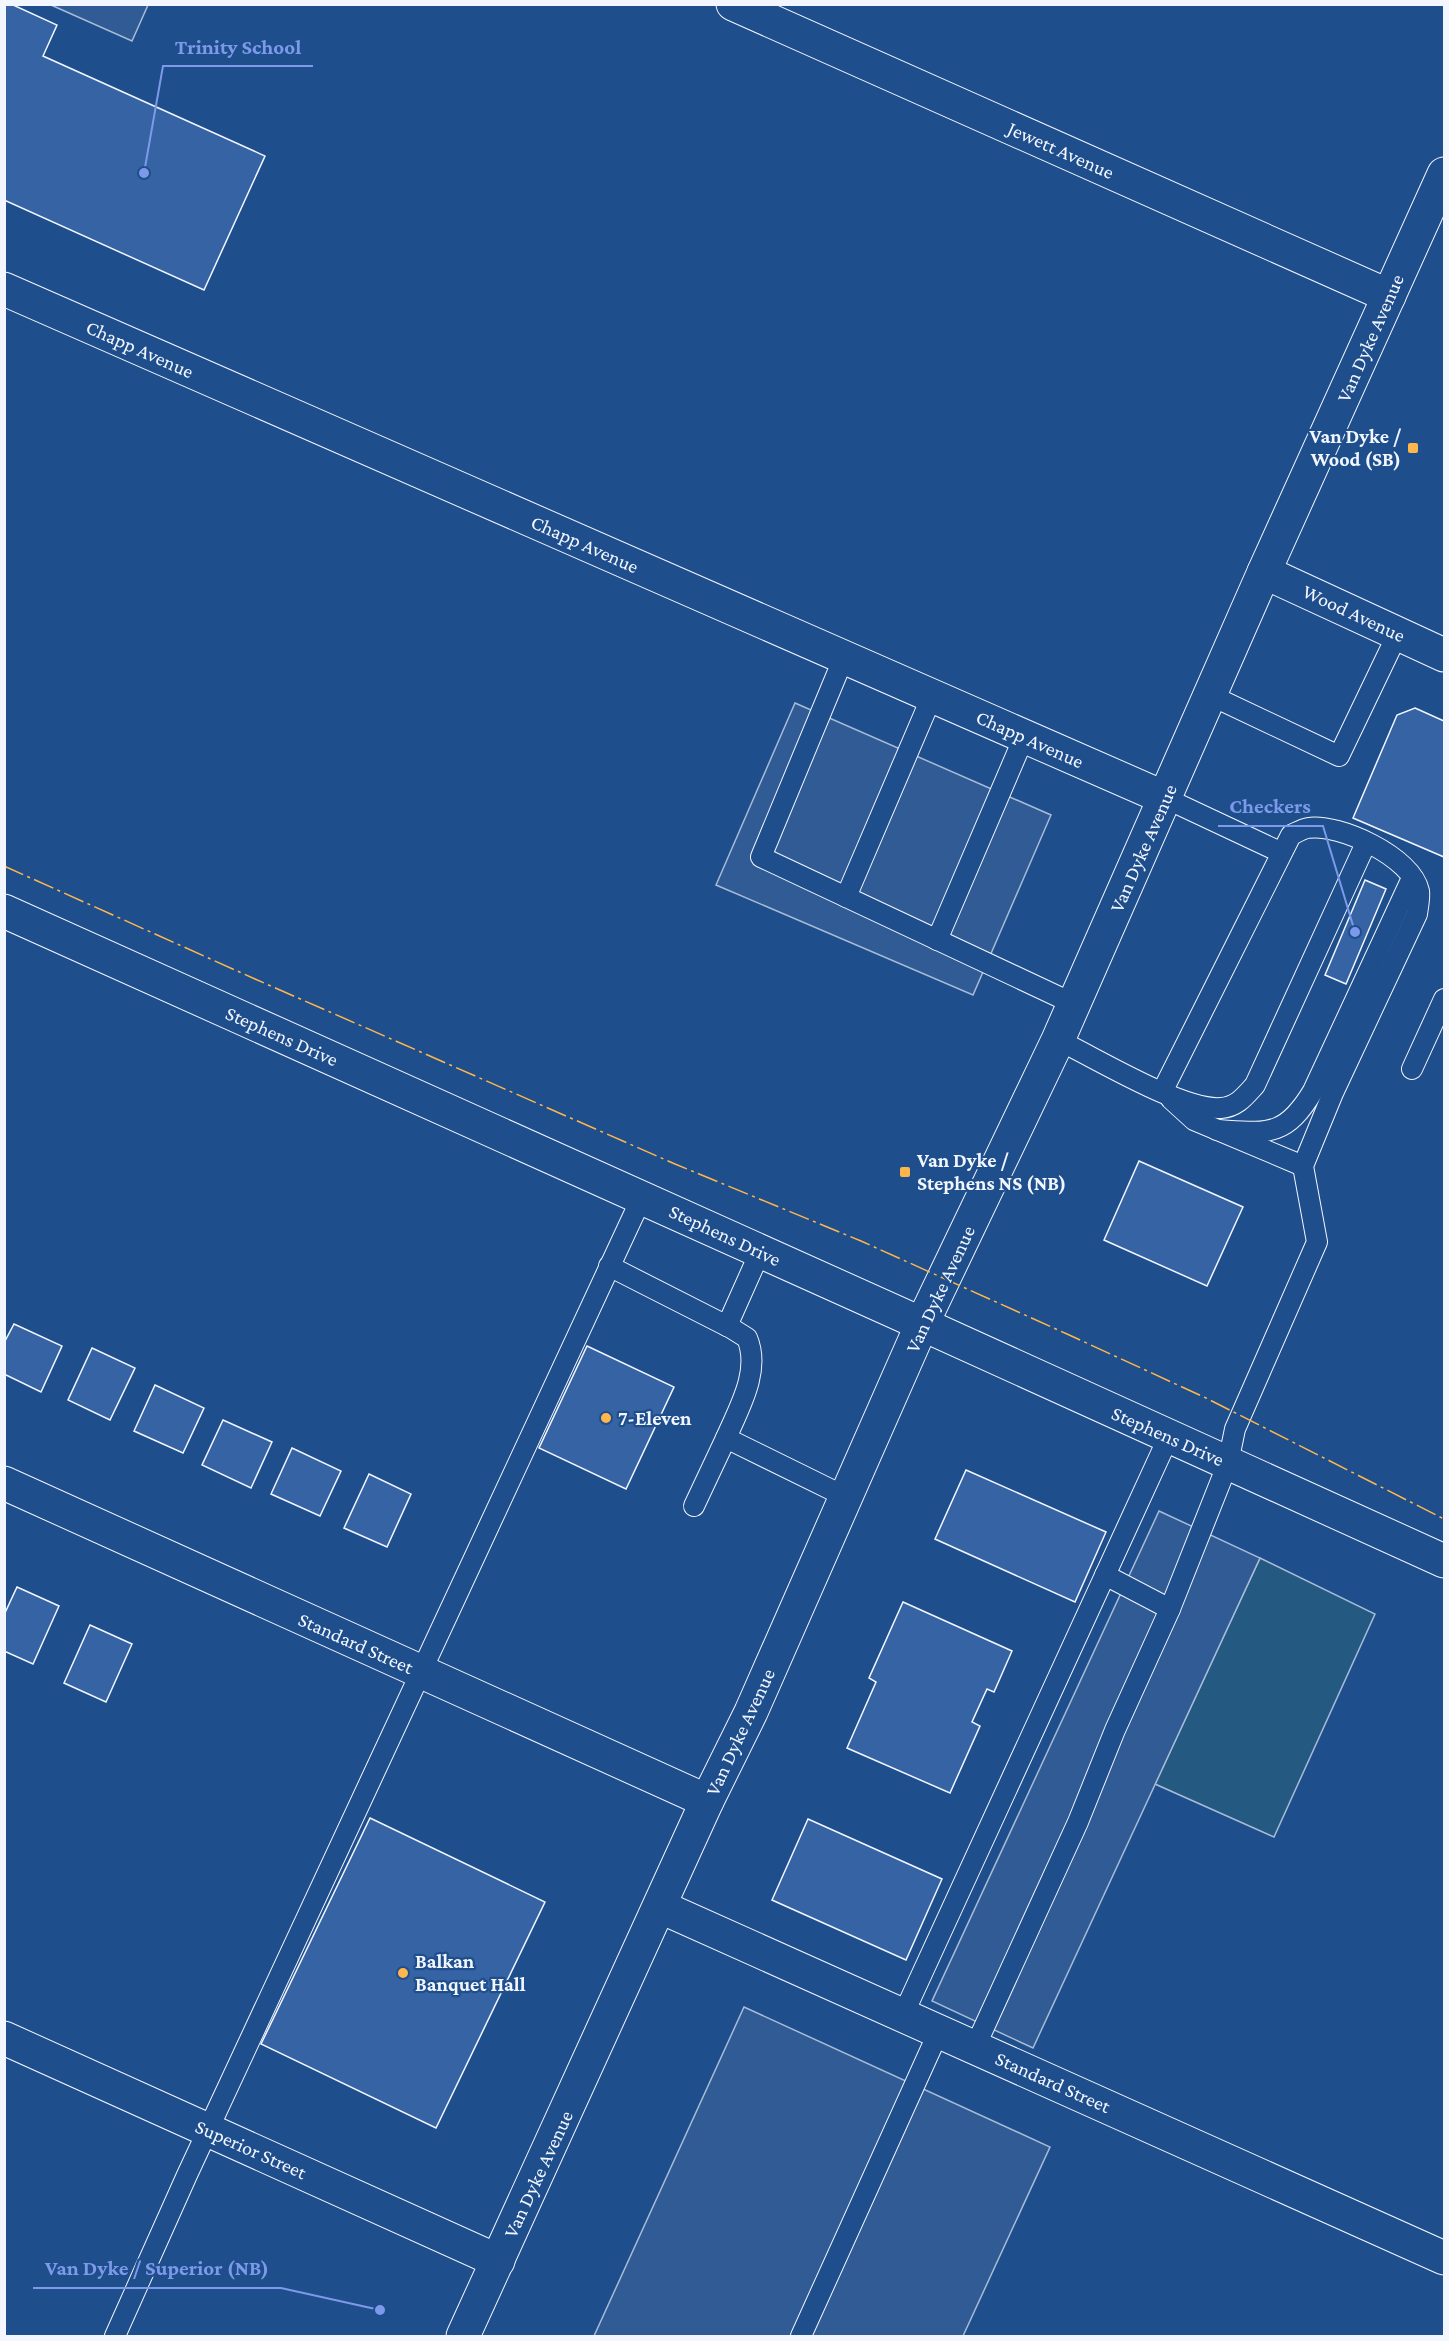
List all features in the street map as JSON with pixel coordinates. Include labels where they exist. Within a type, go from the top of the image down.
[{"type":"street","name":"Jewett Avenue","points":[[733,4],[1389,296]]},
{"type":"street","name":"Van Dyke Avenue","points":[[463,2337],[661,1907],[707,1801],[751,1712],[922,1324],[1058,1040],[1264,572],[1444,174]]},
{"type":"street","name":"Chapp Avenue","points":[[4,289],[1165,798]]},
{"type":"street","name":"Wood Avenue","points":[[1264,572],[1444,654]]},
{"type":"street","name":"Stephens Drive","points":[[4,912],[642,1197],[1444,1561]]},
{"type":"street","name":"Standard Street","points":[[4,1483],[707,1801]]},
{"type":"street","name":"Standard Street","points":[[661,1907],[1444,2258]]},
{"type":"street","name":"Superior Street","points":[[4,2038],[498,2261]]},
{"type":"lane","points":[[1210,695],[1338,756],[1398,633]]},
{"type":"lane","points":[[844,657],[761,857],[1074,1004]]},
{"type":"lane","points":[[846,897],[932,696]]},
{"type":"lane","points":[[937,940],[1024,737]]},
{"type":"lane","points":[[1165,798],[1280,852]]},
{"type":"lane","points":[[975,2047],[1078,1822],[1115,1730],[1170,1608],[1228,1463],[1235,1429],[1317,1242],[1303,1166],[1333,1093],[1417,914],[1419,890],[1412,878],[1389,853],[1338,830],[1308,828],[1291,835],[1280,852],[1162,1092]]},
{"type":"lane","points":[[1058,1040],[1162,1092],[1202,1106],[1222,1108],[1240,1102],[1255,1085],[1366,843]]},
{"type":"lane","points":[[1217,1130],[1266,1133],[1287,1123],[1301,1111],[1313,1091],[1412,878]]},
{"type":"lane","points":[[1412,1069],[1444,999]]},
{"type":"lane","points":[[1162,1092],[1194,1120],[1303,1166]]},
{"type":"lane","points":[[115,2337],[420,1672],[642,1197]]},
{"type":"lane","points":[[727,1326],[760,1252]]},
{"type":"lane","points":[[609,1266],[747,1338],[753,1362],[745,1394],[694,1506]]},
{"type":"lane","points":[[903,2015],[1169,1436]]},
{"type":"lane","points":[[726,1438],[846,1497]]},
{"type":"lane","points":[[1105,1575],[1170,1608]]},
{"type":"lane","points":[[801,2337],[939,2031]]},
{"type":"shaded area","points":[[51,5],[148,5],[132,41]]},
{"type":"shaded area","points":[[795,703],[1051,815],[973,995],[716,885]]},
{"type":"shaded area","points":[[1159,1511],[1260,1558],[1033,2048],[932,2001]]},
{"type":"shaded area","points":[[1260,1558],[1375,1614],[1274,1837],[1155,1784]]},
{"type":"shaded area","points":[[744,2007],[1050,2147],[963,2336],[594,2336]]},
{"type":"building","points":[[4,4],[11,4],[57,25],[43,56],[265,156],[204,290],[4,200]]},
{"type":"building","points":[[1415,708],[1444,721],[1444,857],[1353,818],[1397,715]]},
{"type":"building","points":[[1365,880],[1386,889],[1346,984],[1325,975]]},
{"type":"building","points":[[1139,1161],[1243,1207],[1207,1286],[1104,1240]]},
{"type":"building","points":[[14,1324],[62,1346],[41,1392],[4,1374],[4,1343]]},
{"type":"building","name":"7-Eleven","points":[[587,1346],[674,1387],[626,1489],[539,1448]]},
{"type":"building","points":[[92,1348],[135,1368],[110,1420],[68,1400]]},
{"type":"building","points":[[155,1385],[204,1408],[183,1453],[134,1431]]},
{"type":"building","points":[[223,1420],[272,1442],[251,1488],[202,1465]]},
{"type":"building","points":[[292,1448],[341,1471],[320,1516],[271,1494]]},
{"type":"building","points":[[966,1470],[1106,1532],[1075,1602],[935,1539]]},
{"type":"building","points":[[369,1474],[411,1494],[387,1547],[344,1528]]},
{"type":"building","points":[[17,1587],[59,1606],[33,1664],[4,1651],[4,1615]]},
{"type":"building","points":[[903,1602],[1012,1651],[994,1692],[987,1689],[972,1722],[980,1726],[950,1793],[847,1748],[876,1682],[869,1678]]},
{"type":"building","points":[[90,1625],[132,1644],[106,1702],[64,1683]]},
{"type":"building","name":"Balkan Banquet Hall","points":[[370,1818],[545,1902],[436,2128],[261,2044]]},
{"type":"building","points":[[808,1819],[942,1879],[906,1960],[772,1900]]},
{"type":"power","points":[[4,866],[675,1164],[861,1241],[1067,1334],[1206,1398],[1444,1519]]},
{"type":"place","name":"Trinity School","points":[[144,173]]},
{"type":"place","name":"Van Dyke / Wood (SB)","points":[[1413,448]]},
{"type":"place","name":"Checkers","points":[[1355,932]]},
{"type":"place","name":"Van Dyke / Stephens NS (NB)","points":[[905,1172]]},
{"type":"place","name":"7-Eleven","points":[[606,1418]]},
{"type":"place","name":"Balkan Banquet Hall","points":[[403,1973]]},
{"type":"place","name":"Van Dyke / Superior (NB)","points":[[380,2310]]}]
